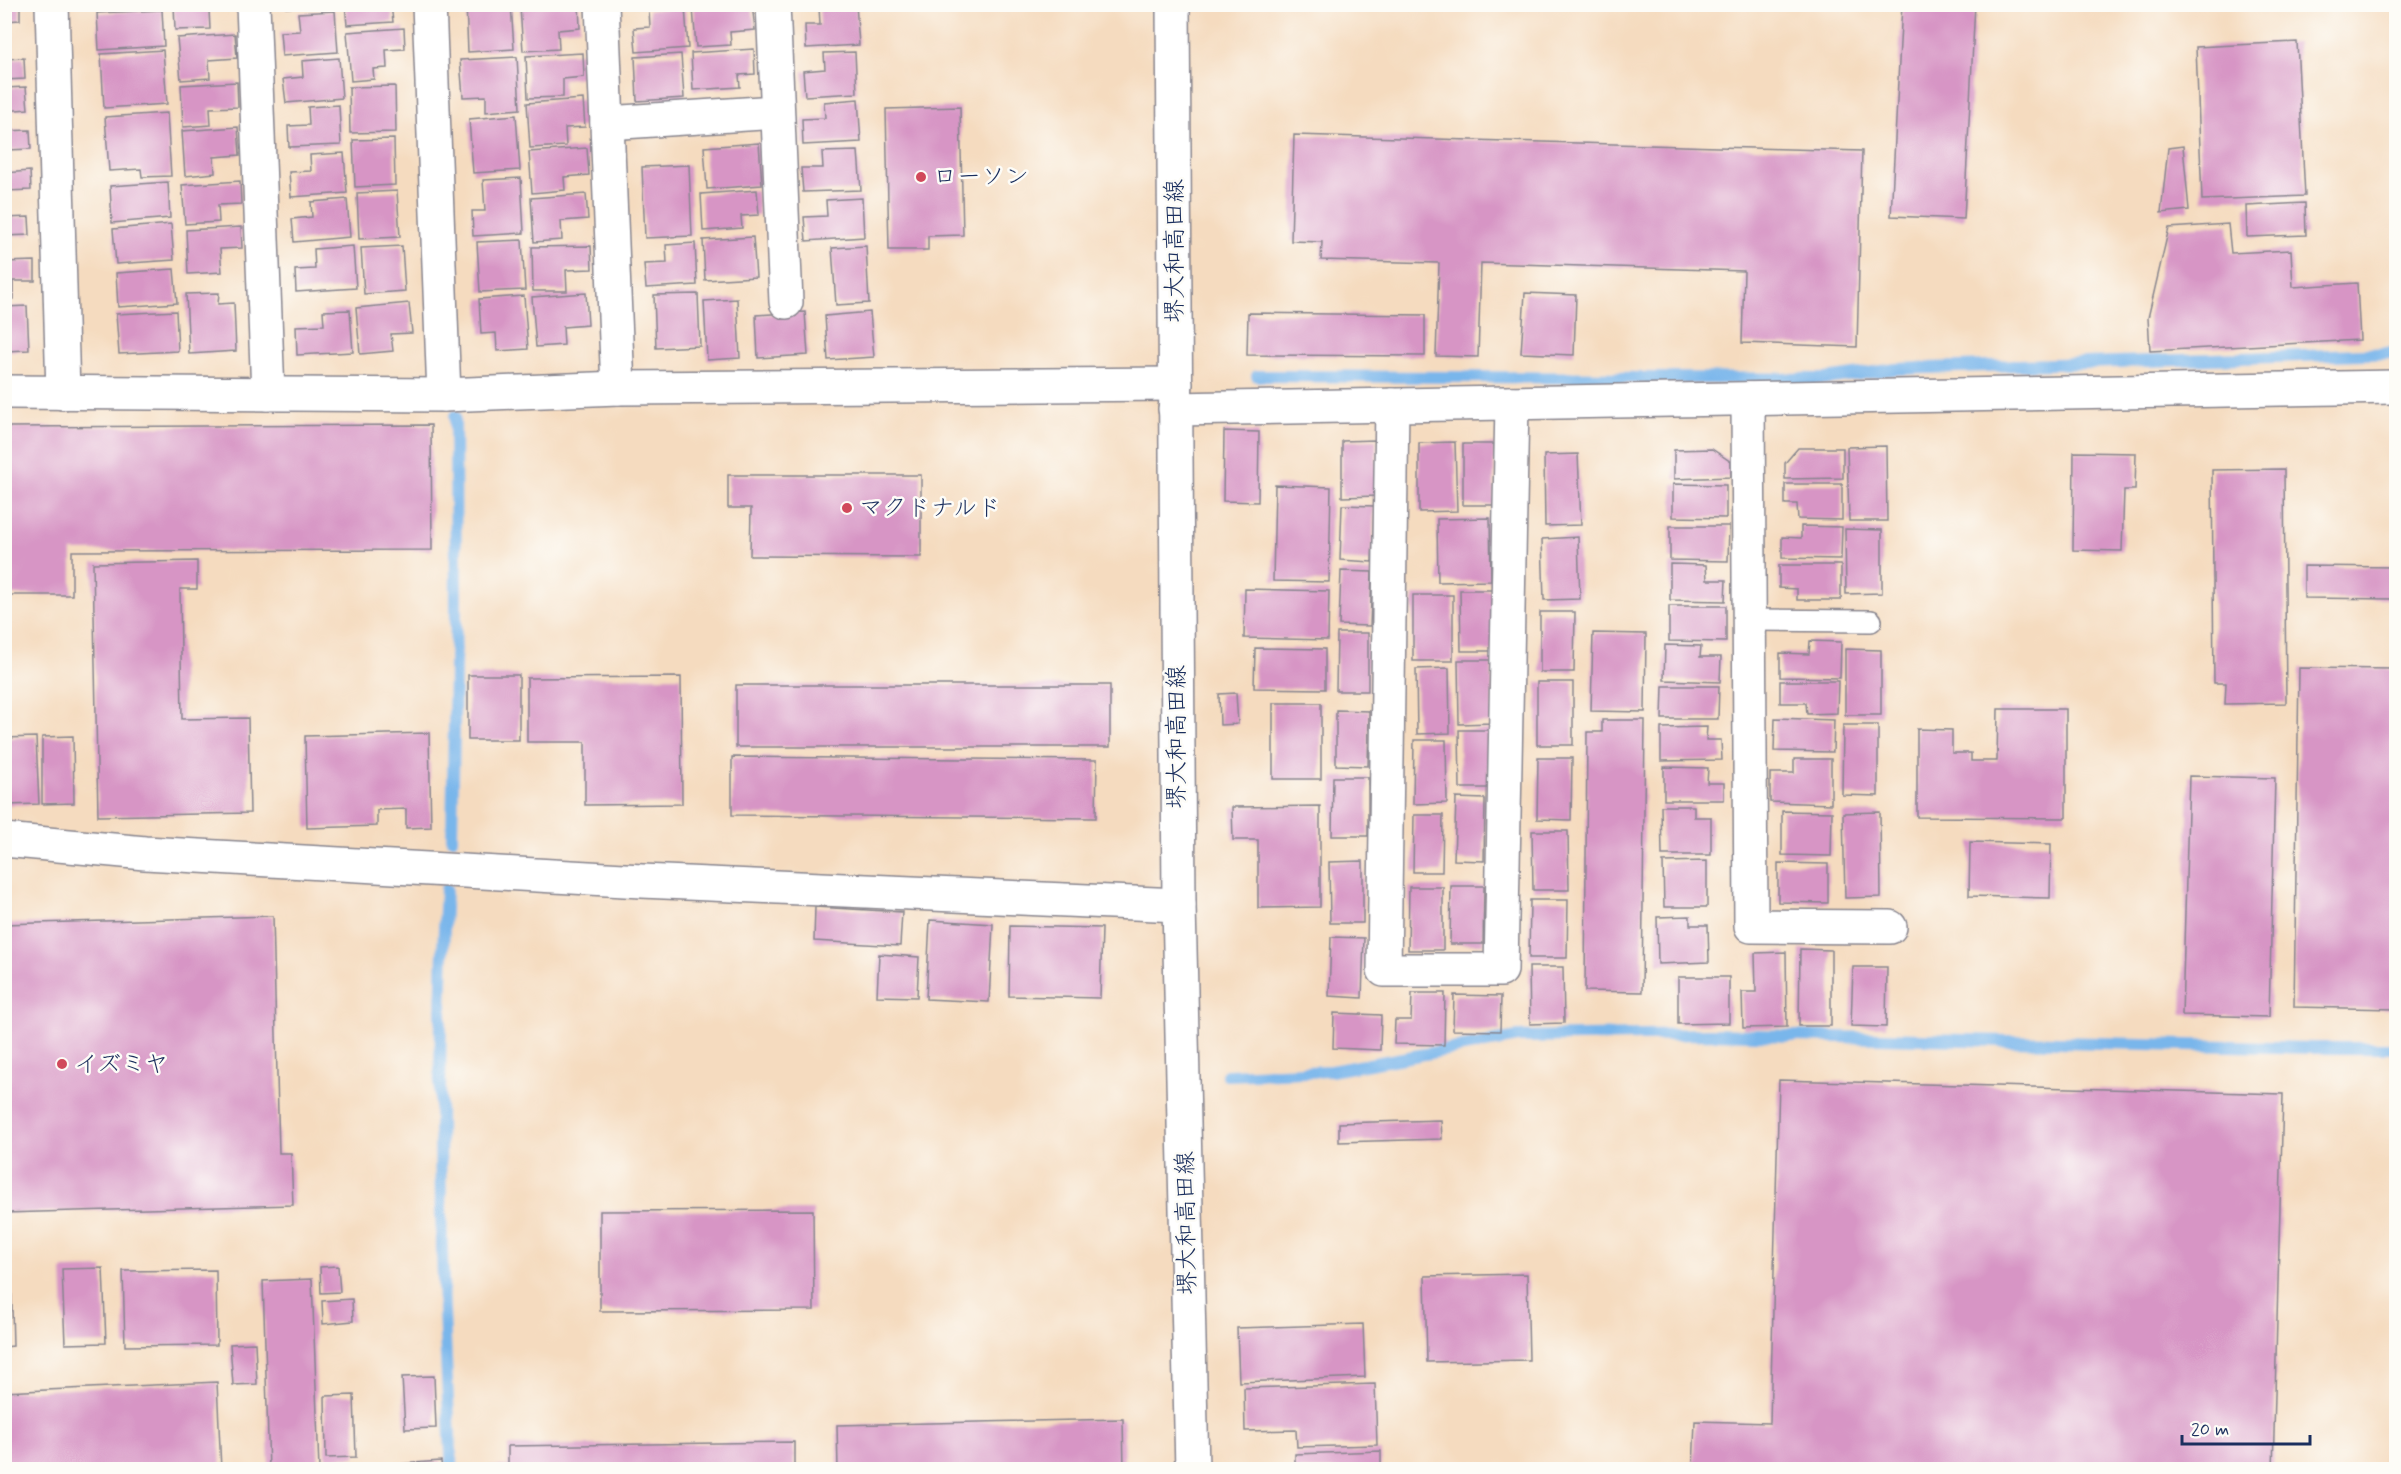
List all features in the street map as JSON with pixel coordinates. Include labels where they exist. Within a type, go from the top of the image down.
[{"type":"street","points":[[52,4],[63,393]]},
{"type":"street","points":[[253,4],[268,394]]},
{"type":"street","points":[[429,4],[444,395]]},
{"type":"street","points":[[602,4],[618,388]]},
{"type":"street","points":[[773,4],[786,302]]},
{"type":"street","name":"堺大和高田線","points":[[1173,4],[1179,905],[1192,1470]]},
{"type":"street","points":[[607,123],[777,112]]},
{"type":"street","points":[[4,392],[444,395],[618,388],[1175,396],[1392,405],[2397,387]]},
{"type":"street","points":[[1748,399],[1751,926],[1890,927]]},
{"type":"street","points":[[1392,405],[1384,970],[1501,970],[1512,403]]},
{"type":"street","points":[[4,840],[145,853],[630,880],[1179,905]]},
{"type":"lane","points":[[1749,620],[1871,621]]},
{"type":"building","points":[[4,4],[20,4],[20,20],[4,21]]},
{"type":"building","points":[[99,4],[122,4],[122,6],[99,8]]},
{"type":"building","points":[[174,4],[231,4],[231,9],[209,10],[210,29],[175,30]]},
{"type":"building","points":[[286,4],[310,4],[310,6],[286,8]]},
{"type":"building","points":[[345,4],[391,4],[393,22],[347,25]]},
{"type":"building","points":[[466,4],[511,4],[514,49],[468,52]]},
{"type":"building","points":[[579,4],[580,28],[558,30],[559,49],[523,51],[520,7]]},
{"type":"building","points":[[752,4],[755,30],[730,32],[731,45],[696,47],[693,8]]},
{"type":"building","points":[[856,4],[859,45],[806,48],[805,25],[820,25],[819,6]]},
{"type":"building","points":[[1902,4],[1975,4],[1964,219],[1891,216]]},
{"type":"building","points":[[685,7],[688,48],[636,52],[634,28],[650,27],[649,10]]},
{"type":"building","points":[[162,10],[164,46],[99,50],[97,13]]},
{"type":"building","points":[[335,11],[338,52],[282,56],[280,32],[300,31],[298,13]]},
{"type":"building","points":[[404,28],[405,49],[386,50],[387,68],[373,69],[374,79],[351,81],[347,32]]},
{"type":"building","points":[[235,34],[237,58],[209,60],[210,78],[181,80],[177,38]]},
{"type":"building","points":[[2297,42],[2305,196],[2202,200],[2196,47]]},
{"type":"building","points":[[754,49],[755,74],[739,75],[740,87],[693,90],[691,53]]},
{"type":"building","points":[[163,50],[167,104],[104,108],[101,54]]},
{"type":"building","points":[[855,52],[857,93],[805,96],[803,71],[825,69],[824,53]]},
{"type":"building","points":[[583,53],[584,77],[563,79],[563,97],[528,98],[526,56]]},
{"type":"building","points":[[681,54],[684,98],[637,101],[635,57]]},
{"type":"building","points":[[517,57],[520,109],[486,112],[486,96],[463,97],[460,60]]},
{"type":"building","points":[[24,58],[25,79],[4,80],[4,59]]},
{"type":"building","points":[[339,58],[342,98],[286,103],[283,79],[303,77],[302,61]]},
{"type":"building","points":[[237,82],[238,107],[210,108],[211,125],[183,127],[181,85]]},
{"type":"building","points":[[395,86],[396,132],[350,133],[349,87]]},
{"type":"building","points":[[26,87],[28,109],[4,111],[4,88]]},
{"type":"building","points":[[583,99],[585,127],[565,128],[566,146],[530,148],[527,103]]},
{"type":"building","points":[[858,99],[861,142],[803,145],[802,119],[825,118],[824,102]]},
{"type":"building","points":[[339,105],[341,145],[289,147],[288,126],[309,125],[308,107]]},
{"type":"building","points":[[960,107],[963,235],[928,236],[928,250],[889,250],[886,109]]},
{"type":"building","points":[[167,113],[171,176],[142,177],[141,169],[109,171],[105,117]]},
{"type":"building","points":[[516,115],[520,170],[473,173],[469,119]]},
{"type":"building","points":[[238,127],[240,155],[214,157],[215,173],[185,176],[182,131]]},
{"type":"building","points":[[30,130],[31,149],[7,150],[8,166],[4,166],[4,131]]},
{"type":"building","points":[[1294,135],[1862,151],[1857,347],[1742,343],[1744,271],[1481,263],[1478,357],[1436,356],[1439,263],[1321,260],[1322,242],[1291,241]]},
{"type":"building","points":[[394,139],[395,185],[355,187],[353,140]]},
{"type":"building","points":[[759,143],[762,185],[707,189],[704,147]]},
{"type":"building","points":[[2183,146],[2189,210],[2161,213],[2168,148]]},
{"type":"building","points":[[587,148],[589,175],[564,177],[565,190],[532,193],[529,152]]},
{"type":"building","points":[[858,151],[861,190],[803,192],[801,168],[823,168],[822,152]]},
{"type":"building","points":[[344,153],[347,193],[291,197],[289,172],[311,171],[310,155]]},
{"type":"building","points":[[689,165],[692,236],[645,238],[642,167]]},
{"type":"building","points":[[30,171],[31,190],[4,191],[4,173]]},
{"type":"building","points":[[521,178],[524,233],[473,236],[472,211],[485,211],[483,180]]},
{"type":"building","points":[[240,181],[241,204],[218,205],[219,222],[185,224],[182,185]]},
{"type":"building","points":[[168,182],[170,218],[112,223],[110,186]]},
{"type":"building","points":[[757,190],[759,215],[741,216],[742,228],[703,231],[701,194]]},
{"type":"building","points":[[397,191],[400,237],[359,239],[357,193]]},
{"type":"building","points":[[586,194],[588,219],[561,221],[562,240],[534,242],[531,198]]},
{"type":"building","points":[[862,198],[864,237],[806,241],[804,217],[827,216],[826,200]]},
{"type":"building","points":[[347,199],[350,237],[294,242],[292,219],[312,217],[311,202]]},
{"type":"building","points":[[2305,203],[2306,235],[2247,237],[2246,206]]},
{"type":"building","points":[[29,217],[30,235],[4,236],[4,218]]},
{"type":"building","points":[[171,224],[174,260],[116,264],[113,229]]},
{"type":"building","points":[[2228,224],[2231,253],[2291,250],[2293,287],[2357,283],[2360,340],[2150,351],[2148,318],[2169,228]]},
{"type":"building","points":[[241,227],[242,248],[220,249],[222,272],[188,274],[186,230]]},
{"type":"building","points":[[753,237],[756,277],[705,280],[703,240]]},
{"type":"building","points":[[522,240],[525,290],[480,292],[477,242]]},
{"type":"building","points":[[695,243],[697,285],[646,288],[644,264],[667,263],[666,245]]},
{"type":"building","points":[[353,246],[356,288],[296,292],[295,270],[315,269],[314,249]]},
{"type":"building","points":[[402,246],[405,291],[364,294],[361,248]]},
{"type":"building","points":[[591,246],[592,269],[566,270],[567,291],[533,291],[532,247]]},
{"type":"building","points":[[866,246],[869,303],[836,305],[832,248]]},
{"type":"building","points":[[35,261],[35,281],[13,281],[13,299],[4,299],[4,262]]},
{"type":"building","points":[[174,269],[177,303],[118,307],[116,273]]},
{"type":"building","points":[[219,293],[218,304],[234,303],[236,351],[189,354],[186,294]]},
{"type":"building","points":[[586,293],[588,325],[563,327],[564,345],[536,347],[532,297]]},
{"type":"building","points":[[1525,293],[1576,295],[1574,355],[1521,353]]},
{"type":"building","points":[[698,294],[700,346],[656,348],[654,295]]},
{"type":"building","points":[[524,296],[528,349],[497,351],[496,333],[481,334],[479,299]]},
{"type":"building","points":[[737,299],[740,358],[707,360],[704,301]]},
{"type":"building","points":[[409,303],[412,333],[391,334],[393,351],[360,354],[356,308]]},
{"type":"building","points":[[27,306],[29,350],[4,351],[4,307]]},
{"type":"building","points":[[350,310],[353,352],[297,355],[296,326],[324,325],[323,311]]},
{"type":"building","points":[[176,311],[178,351],[119,354],[116,314]]},
{"type":"building","points":[[805,312],[808,355],[758,358],[756,315]]},
{"type":"building","points":[[870,312],[874,357],[828,360],[825,316]]},
{"type":"building","points":[[1248,313],[1425,315],[1425,356],[1247,355]]},
{"type":"building","points":[[431,425],[432,550],[72,551],[72,595],[4,595],[4,427]]},
{"type":"building","points":[[1224,431],[1259,432],[1258,502],[1223,501]]},
{"type":"building","points":[[1376,440],[1377,496],[1342,497],[1342,441]]},
{"type":"building","points":[[1455,442],[1457,511],[1419,512],[1419,443]]},
{"type":"building","points":[[1463,444],[1494,444],[1494,505],[1463,505]]},
{"type":"building","points":[[1886,446],[1887,521],[1849,521],[1847,447]]},
{"type":"building","points":[[1798,448],[1843,448],[1843,478],[1785,479],[1785,463]]},
{"type":"building","points":[[1712,449],[1731,462],[1731,477],[1674,479],[1674,450]]},
{"type":"building","points":[[2074,452],[2136,453],[2135,490],[2124,490],[2122,551],[2073,550]]},
{"type":"building","points":[[1578,454],[1581,525],[1545,526],[1544,455]]},
{"type":"building","points":[[2284,469],[2286,703],[2225,704],[2226,683],[2214,683],[2212,470]]},
{"type":"building","points":[[728,475],[921,475],[921,557],[750,556],[751,508],[728,508]]},
{"type":"building","points":[[1673,484],[1726,485],[1726,518],[1673,517]]},
{"type":"building","points":[[1785,484],[1842,484],[1842,520],[1798,519],[1797,504],[1785,504]]},
{"type":"building","points":[[1275,485],[1331,487],[1329,582],[1273,581]]},
{"type":"building","points":[[1342,505],[1374,506],[1372,562],[1340,560]]},
{"type":"building","points":[[1490,518],[1491,581],[1438,582],[1437,519]]},
{"type":"building","points":[[1670,526],[1729,526],[1728,561],[1670,560]]},
{"type":"building","points":[[1801,526],[1842,527],[1841,559],[1782,558],[1782,537],[1801,538]]},
{"type":"building","points":[[1845,529],[1882,530],[1882,593],[1846,594]]},
{"type":"building","points":[[1578,537],[1580,599],[1544,600],[1542,539]]},
{"type":"building","points":[[197,561],[197,589],[180,589],[182,719],[248,718],[250,813],[98,816],[93,563]]},
{"type":"building","points":[[1670,564],[1706,565],[1707,580],[1726,580],[1725,601],[1670,600]]},
{"type":"building","points":[[1779,565],[1841,565],[1841,600],[1797,600],[1797,589],[1779,588]]},
{"type":"building","points":[[2304,566],[2396,567],[2396,599],[2304,598]]},
{"type":"building","points":[[1341,571],[1372,572],[1370,626],[1339,625]]},
{"type":"building","points":[[1245,589],[1329,591],[1328,640],[1244,638]]},
{"type":"building","points":[[1460,590],[1495,590],[1495,651],[1461,651]]},
{"type":"building","points":[[1413,595],[1453,595],[1453,661],[1413,661]]},
{"type":"building","points":[[1669,606],[1726,606],[1726,642],[1669,641]]},
{"type":"building","points":[[1540,612],[1575,612],[1574,672],[1540,672]]},
{"type":"building","points":[[1337,633],[1368,633],[1368,691],[1336,691]]},
{"type":"building","points":[[1593,633],[1646,634],[1645,712],[1591,711]]},
{"type":"building","points":[[1810,641],[1841,642],[1840,678],[1780,677],[1780,653],[1809,654]]},
{"type":"building","points":[[1665,645],[1701,646],[1700,657],[1721,657],[1720,682],[1664,680]]},
{"type":"building","points":[[1255,648],[1325,649],[1325,689],[1254,688]]},
{"type":"building","points":[[1845,649],[1881,650],[1881,715],[1845,715]]},
{"type":"building","points":[[1458,660],[1492,660],[1493,723],[1459,724]]},
{"type":"building","points":[[1449,668],[1450,733],[1417,734],[1416,669]]},
{"type":"building","points":[[2299,668],[2396,669],[2396,1009],[2294,1007]]},
{"type":"building","points":[[468,675],[519,675],[519,740],[468,740]]},
{"type":"building","points":[[681,677],[682,804],[585,805],[585,742],[527,742],[527,678]]},
{"type":"building","points":[[1780,681],[1838,681],[1837,713],[1807,714],[1806,703],[1780,703]]},
{"type":"building","points":[[1537,682],[1573,682],[1573,745],[1537,745]]},
{"type":"building","points":[[736,685],[1110,685],[1110,747],[736,747]]},
{"type":"building","points":[[1663,686],[1719,686],[1718,719],[1662,719]]},
{"type":"building","points":[[1236,693],[1238,724],[1220,725],[1219,694]]},
{"type":"building","points":[[1273,703],[1321,703],[1321,779],[1273,779]]},
{"type":"building","points":[[1998,709],[2066,709],[2066,818],[1917,817],[1917,729],[1952,730],[1952,753],[1971,753],[1971,761],[1997,761]]},
{"type":"building","points":[[1336,710],[1369,711],[1368,766],[1336,765]]},
{"type":"building","points":[[1775,718],[1834,720],[1833,752],[1774,751]]},
{"type":"building","points":[[1602,720],[1645,720],[1642,992],[1585,991],[1587,732],[1602,732]]},
{"type":"building","points":[[1843,725],[1878,725],[1878,796],[1842,795]]},
{"type":"building","points":[[1707,727],[1706,740],[1721,740],[1722,760],[1661,761],[1661,728]]},
{"type":"building","points":[[1459,730],[1489,730],[1489,788],[1460,788]]},
{"type":"building","points":[[429,733],[431,827],[406,828],[406,809],[377,810],[377,826],[307,828],[305,736]]},
{"type":"building","points":[[73,736],[74,803],[42,804],[42,737]]},
{"type":"building","points":[[36,737],[39,804],[6,805],[4,738]]},
{"type":"building","points":[[1414,740],[1446,740],[1447,803],[1413,804]]},
{"type":"building","points":[[732,757],[1097,760],[1096,818],[732,815]]},
{"type":"building","points":[[1538,758],[1572,758],[1571,820],[1537,819]]},
{"type":"building","points":[[1794,759],[1831,759],[1831,804],[1770,802],[1770,773],[1794,773]]},
{"type":"building","points":[[1664,767],[1708,768],[1707,783],[1724,783],[1724,800],[1664,800]]},
{"type":"building","points":[[2189,776],[2275,778],[2269,1017],[2182,1015]]},
{"type":"building","points":[[1333,777],[1368,777],[1368,836],[1332,836]]},
{"type":"building","points":[[1456,798],[1485,799],[1484,861],[1454,860]]},
{"type":"building","points":[[1320,806],[1320,907],[1258,908],[1258,840],[1233,840],[1232,807]]},
{"type":"building","points":[[1661,806],[1694,806],[1694,817],[1711,817],[1711,855],[1662,855]]},
{"type":"building","points":[[1782,811],[1832,812],[1831,856],[1782,855]]},
{"type":"building","points":[[1880,812],[1881,897],[1845,898],[1843,813]]},
{"type":"building","points":[[1414,815],[1443,815],[1442,872],[1413,872]]},
{"type":"building","points":[[1532,831],[1568,831],[1569,890],[1533,890]]},
{"type":"building","points":[[1970,842],[2051,844],[2050,898],[1969,896]]},
{"type":"building","points":[[1363,861],[1363,923],[1330,923],[1329,862]]},
{"type":"building","points":[[1707,861],[1707,907],[1664,907],[1663,862]]},
{"type":"building","points":[[1778,863],[1828,864],[1828,903],[1778,902]]},
{"type":"building","points":[[1451,886],[1484,886],[1483,944],[1450,944]]},
{"type":"building","points":[[1409,887],[1443,887],[1443,950],[1408,950]]},
{"type":"building","points":[[1530,900],[1568,900],[1567,958],[1529,958]]},
{"type":"building","points":[[815,907],[902,912],[900,946],[814,941]]},
{"type":"building","points":[[273,916],[279,1153],[291,1153],[293,1205],[4,1213],[4,924]]},
{"type":"building","points":[[1690,916],[1690,925],[1708,925],[1709,962],[1658,964],[1657,917]]},
{"type":"building","points":[[930,920],[993,924],[989,1002],[926,999]]},
{"type":"building","points":[[1010,926],[1102,928],[1100,998],[1009,996]]},
{"type":"building","points":[[1331,937],[1364,938],[1362,998],[1329,996]]},
{"type":"building","points":[[1800,949],[1831,950],[1831,1026],[1799,1026]]},
{"type":"building","points":[[1786,952],[1787,1027],[1743,1028],[1742,992],[1756,992],[1755,953]]},
{"type":"building","points":[[879,954],[919,957],[917,997],[877,996]]},
{"type":"building","points":[[1529,967],[1563,967],[1564,1023],[1530,1024]]},
{"type":"building","points":[[1853,967],[1887,967],[1886,1027],[1851,1026]]},
{"type":"building","points":[[1678,977],[1729,977],[1729,1023],[1678,1024]]},
{"type":"building","points":[[1412,993],[1445,993],[1444,1045],[1394,1044],[1395,1020],[1411,1020]]},
{"type":"building","points":[[1454,995],[1501,996],[1500,1031],[1453,1030]]},
{"type":"building","points":[[1334,1013],[1381,1015],[1380,1050],[1333,1048]]},
{"type":"building","points":[[1779,1080],[2283,1094],[2273,1470],[1693,1470],[1695,1421],[1770,1423]]},
{"type":"building","points":[[1441,1120],[1442,1139],[1339,1142],[1339,1123]]},
{"type":"building","points":[[813,1210],[814,1310],[600,1311],[600,1211]]},
{"type":"building","points":[[338,1266],[340,1292],[321,1293],[320,1267]]},
{"type":"building","points":[[103,1268],[106,1343],[65,1344],[62,1269]]},
{"type":"building","points":[[4,1269],[11,1269],[13,1346],[4,1347]]},
{"type":"building","points":[[216,1270],[217,1345],[125,1346],[123,1271]]},
{"type":"building","points":[[1527,1274],[1529,1360],[1427,1362],[1425,1276]]},
{"type":"building","points":[[312,1279],[319,1470],[269,1470],[263,1281]]},
{"type":"building","points":[[352,1299],[353,1321],[323,1324],[322,1301]]},
{"type":"building","points":[[1363,1324],[1365,1377],[1239,1382],[1237,1328]]},
{"type":"building","points":[[255,1343],[257,1384],[233,1385],[230,1344]]},
{"type":"building","points":[[434,1376],[436,1428],[405,1429],[402,1377]]},
{"type":"building","points":[[217,1382],[221,1470],[4,1470],[4,1392]]},
{"type":"building","points":[[1375,1384],[1377,1445],[1297,1447],[1296,1430],[1245,1431],[1244,1388]]},
{"type":"building","points":[[354,1395],[356,1457],[326,1458],[325,1396]]},
{"type":"building","points":[[1123,1419],[1124,1470],[838,1470],[837,1425]]},
{"type":"building","points":[[794,1442],[794,1467],[813,1466],[813,1470],[474,1470],[474,1467],[508,1466],[508,1446]]},
{"type":"building","points":[[1381,1451],[1381,1470],[1295,1470],[1295,1454]]},
{"type":"building","points":[[441,1461],[442,1470],[399,1470],[399,1464]]},
{"type":"waterway","points":[[1257,376],[1826,379],[1896,369],[2396,353]]},
{"type":"waterway","points":[[452,839],[456,610],[455,416]]},
{"type":"waterway","points":[[446,889],[441,1034],[440,1179],[444,1325],[452,1470]]},
{"type":"waterway","points":[[1227,1075],[1331,1071],[1518,1037],[1708,1034],[2396,1048]]},
{"type":"place","name":"ローソン","points":[[921,177]]},
{"type":"place","name":"マクドナルド","points":[[847,508]]},
{"type":"place","name":"イズミヤ","points":[[62,1064]]}]
